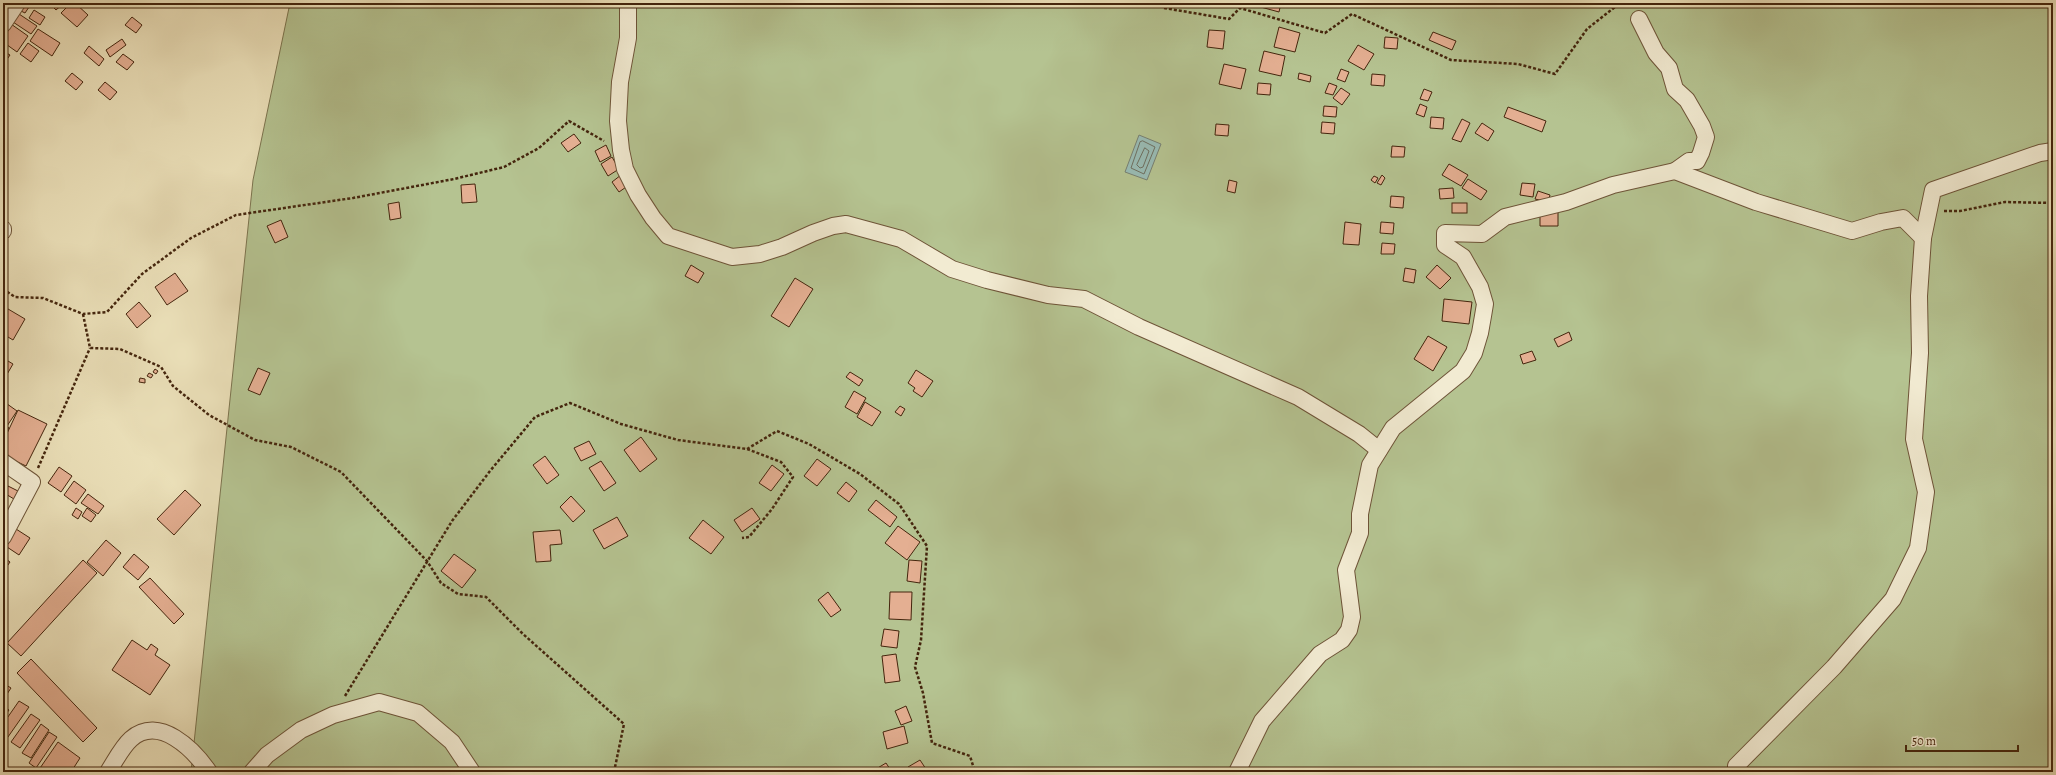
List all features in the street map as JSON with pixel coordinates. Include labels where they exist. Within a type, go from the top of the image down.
[{"type":"street","points":[[3,24],[17,3]]},
{"type":"street","points":[[628,3],[628,38],[620,82],[618,121],[621,150],[626,168],[638,195],[653,218],[668,236],[732,257],[760,254],[782,247],[813,232],[846,224],[901,239],[952,269],[987,280],[1048,295],[1084,299],[1139,327],[1298,397],[1349,427],[1379,450]]},
{"type":"street","points":[[1237,772],[1262,721],[1320,654],[1342,640],[1349,630],[1352,617],[1346,570],[1360,533],[1360,514],[1370,465],[1393,428],[1463,371],[1474,353],[1480,333],[1485,304],[1480,287],[1463,257],[1444,245],[1445,233],[1482,234],[1505,217],[1566,202],[1613,185],[1675,171],[1689,161],[1697,161],[1706,137],[1702,126],[1686,100],[1675,89],[1669,68],[1656,53],[1639,19]]},
{"type":"street","points":[[1736,772],[1736,766],[1834,667],[1893,599],[1918,548],[1926,492],[1914,439],[1920,354],[1919,296],[1923,238],[1933,190],[2040,153],[2053,151]]},
{"type":"street","points":[[1675,171],[1756,202],[1852,231],[1880,222],[1903,218],[1923,238]]},
{"type":"street","points":[[3,462],[32,482],[3,537]]},
{"type":"street","points":[[252,772],[266,755],[302,730],[333,715],[379,702],[418,713],[452,742],[472,772]]},
{"type":"street","points":[[108,772],[132,738],[146,732],[157,730],[167,733],[181,742],[200,759],[210,772]]},
{"type":"path","points":[[1164,8],[1229,19],[1240,8],[1324,33],[1352,14],[1451,60],[1518,64],[1555,74],[1587,29],[1620,3]]},
{"type":"path","points":[[3,289],[15,297],[43,298],[83,314],[107,312],[142,274],[191,238],[236,216],[454,179],[504,167],[539,148],[569,121],[621,150]]},
{"type":"path","points":[[1929,210],[1960,211],[2005,202],[2053,203]]},
{"type":"path","points":[[32,482],[90,348],[83,314]]},
{"type":"path","points":[[90,348],[120,349],[161,367],[172,386],[209,415],[255,440],[291,447],[341,472],[427,561],[441,583],[458,594],[486,597],[523,634],[624,724],[614,772]]},
{"type":"path","points":[[333,715],[452,521],[535,416],[570,403],[621,424],[678,440],[747,448],[781,462],[793,477],[772,509],[749,537],[742,538]]},
{"type":"path","points":[[747,448],[777,431],[809,444],[860,474],[900,504],[927,546],[922,640],[915,668],[923,693],[932,742],[970,756],[974,772]]},
{"type":"green space","points":[[290,3],[2053,3],[2053,772],[191,772],[253,180]]},
{"type":"water","points":[[1139,135],[1161,144],[1147,180],[1125,172]]},
{"type":"building","points":[[23,3],[29,7],[25,13],[17,9]]},
{"type":"building","points":[[49,3],[64,3],[56,10]]},
{"type":"building","points":[[71,3],[75,3],[88,15],[77,27],[61,13]]},
{"type":"building","points":[[121,3],[130,3],[126,8]]},
{"type":"building","points":[[1258,3],[1281,3],[1279,12],[1257,6]]},
{"type":"building","points":[[34,10],[45,17],[40,25],[29,18]]},
{"type":"building","points":[[16,12],[37,26],[31,34],[10,20]]},
{"type":"building","points":[[132,17],[142,25],[136,33],[125,25]]},
{"type":"building","points":[[11,24],[28,36],[17,52],[3,42],[3,34]]},
{"type":"building","points":[[1279,27],[1300,33],[1295,52],[1274,47]]},
{"type":"building","points":[[38,29],[60,43],[52,56],[30,41]]},
{"type":"building","points":[[1209,30],[1225,31],[1223,49],[1207,47]]},
{"type":"building","points":[[1433,32],[1456,41],[1452,50],[1429,40]]},
{"type":"building","points":[[1385,37],[1398,38],[1397,49],[1384,48]]},
{"type":"building","points":[[122,39],[126,45],[110,57],[106,50]]},
{"type":"building","points":[[28,43],[39,51],[31,62],[20,54]]},
{"type":"building","points":[[1358,45],[1374,54],[1364,70],[1348,61]]},
{"type":"building","points":[[89,46],[104,59],[99,66],[84,53]]},
{"type":"building","points":[[3,51],[10,55],[3,65]]},
{"type":"building","points":[[1264,51],[1285,56],[1281,76],[1259,71]]},
{"type":"building","points":[[123,54],[134,62],[127,70],[116,62]]},
{"type":"building","points":[[1224,64],[1246,69],[1241,89],[1219,84]]},
{"type":"building","points":[[1341,69],[1349,72],[1345,82],[1337,79]]},
{"type":"building","points":[[72,73],[83,82],[76,90],[65,81]]},
{"type":"building","points":[[1299,73],[1311,76],[1310,82],[1298,79]]},
{"type":"building","points":[[1372,74],[1385,75],[1384,86],[1371,85]]},
{"type":"building","points":[[105,82],[117,92],[110,100],[98,90]]},
{"type":"building","points":[[1258,83],[1271,84],[1270,95],[1257,94]]},
{"type":"building","points":[[1329,83],[1337,86],[1333,95],[1325,93]]},
{"type":"building","points":[[1341,88],[1350,94],[1342,105],[1333,98]]},
{"type":"building","points":[[1424,89],[1432,92],[1428,101],[1420,99]]},
{"type":"building","points":[[1420,104],[1427,107],[1424,117],[1416,114]]},
{"type":"building","points":[[1324,106],[1337,107],[1336,117],[1323,116]]},
{"type":"building","points":[[1508,107],[1546,121],[1542,132],[1504,117]]},
{"type":"building","points":[[1431,117],[1444,118],[1443,129],[1430,128]]},
{"type":"building","points":[[1462,119],[1470,123],[1461,142],[1452,139]]},
{"type":"building","points":[[1322,122],[1335,123],[1334,134],[1321,133]]},
{"type":"building","points":[[1482,123],[1494,131],[1488,141],[1475,133]]},
{"type":"building","points":[[1216,124],[1229,125],[1228,136],[1215,135]]},
{"type":"building","points":[[574,134],[581,143],[568,152],[561,143]]},
{"type":"building","points":[[606,145],[611,156],[600,162],[595,151]]},
{"type":"building","points":[[1392,146],[1405,147],[1404,157],[1391,157]]},
{"type":"building","points":[[612,157],[619,169],[608,176],[601,164]]},
{"type":"building","points":[[1449,164],[1468,175],[1461,186],[1442,175]]},
{"type":"building","points":[[621,175],[629,185],[619,192],[612,182]]},
{"type":"building","points":[[1382,175],[1385,178],[1381,185],[1377,183]]},
{"type":"building","points":[[1374,176],[1378,178],[1375,183],[1371,180]]},
{"type":"building","points":[[1468,179],[1487,191],[1481,200],[1462,188]]},
{"type":"building","points":[[1229,180],[1237,182],[1235,193],[1227,191]]},
{"type":"building","points":[[1522,183],[1535,184],[1533,197],[1520,195]]},
{"type":"building","points":[[475,184],[477,202],[462,203],[461,185]]},
{"type":"building","points":[[1453,188],[1454,198],[1440,199],[1439,189]]},
{"type":"building","points":[[1538,191],[1550,195],[1548,202],[1535,199]]},
{"type":"building","points":[[1391,196],[1404,197],[1403,208],[1390,207]]},
{"type":"building","points":[[399,202],[401,218],[390,220],[388,204]]},
{"type":"building","points":[[1452,203],[1467,203],[1467,213],[1452,213]]},
{"type":"building","points":[[1558,211],[1558,226],[1540,226],[1540,212]]},
{"type":"building","points":[[281,220],[288,237],[275,243],[267,226]]},
{"type":"building","points":[[1345,222],[1361,224],[1359,245],[1343,244]]},
{"type":"building","points":[[1381,222],[1394,223],[1393,234],[1380,233]]},
{"type":"building","points":[[1382,243],[1395,244],[1394,254],[1381,254]]},
{"type":"building","points":[[691,265],[704,273],[698,283],[685,276]]},
{"type":"building","points":[[1437,265],[1451,278],[1440,289],[1426,277]]},
{"type":"building","points":[[1405,268],[1416,270],[1414,283],[1403,281]]},
{"type":"building","points":[[175,273],[188,291],[167,305],[155,287]]},
{"type":"building","points":[[795,278],[813,289],[789,327],[771,316]]},
{"type":"building","points":[[1444,299],[1472,302],[1469,324],[1442,321]]},
{"type":"building","points":[[139,302],[151,316],[137,328],[126,314]]},
{"type":"building","points":[[3,306],[25,319],[13,340],[3,334]]},
{"type":"building","points":[[1569,332],[1572,340],[1558,347],[1554,339]]},
{"type":"building","points":[[1428,336],[1447,347],[1433,371],[1414,359]]},
{"type":"building","points":[[1532,351],[1536,360],[1523,364],[1520,355]]},
{"type":"building","points":[[3,358],[13,364],[6,376],[3,374]]},
{"type":"building","points":[[258,368],[270,373],[260,395],[248,390]]},
{"type":"building","points":[[155,369],[158,371],[156,374],[153,372]]},
{"type":"building","points":[[916,370],[933,381],[922,397],[913,391],[915,388],[908,383]]},
{"type":"building","points":[[850,372],[863,380],[859,386],[846,377]]},
{"type":"building","points":[[149,373],[153,375],[151,378],[147,376]]},
{"type":"building","points":[[140,378],[145,379],[145,383],[139,382]]},
{"type":"building","points":[[854,391],[866,398],[857,414],[845,407]]},
{"type":"building","points":[[3,401],[17,411],[7,426],[3,423]]},
{"type":"building","points":[[865,402],[881,412],[872,426],[857,417]]},
{"type":"building","points":[[900,406],[905,409],[901,416],[895,412]]},
{"type":"building","points":[[18,410],[47,424],[26,466],[3,455],[3,442]]},
{"type":"building","points":[[3,424],[9,428],[3,438]]},
{"type":"building","points":[[641,437],[657,459],[640,472],[624,450]]},
{"type":"building","points":[[589,441],[596,454],[581,461],[574,448]]},
{"type":"building","points":[[545,456],[559,475],[547,484],[533,465]]},
{"type":"building","points":[[817,459],[831,469],[817,486],[804,476]]},
{"type":"building","points":[[601,461],[616,483],[604,491],[589,468]]},
{"type":"building","points":[[772,465],[784,474],[771,491],[759,483]]},
{"type":"building","points":[[59,467],[72,476],[61,492],[48,483]]},
{"type":"building","points":[[74,481],[86,490],[76,504],[64,495]]},
{"type":"building","points":[[846,482],[857,491],[849,502],[837,493]]},
{"type":"building","points":[[8,486],[18,491],[14,499],[4,493]]},
{"type":"building","points":[[185,490],[201,505],[174,535],[157,519]]},
{"type":"building","points":[[88,494],[104,506],[98,514],[81,503]]},
{"type":"building","points":[[571,496],[585,511],[573,522],[560,507]]},
{"type":"building","points":[[876,500],[897,517],[890,527],[868,510]]},
{"type":"building","points":[[76,508],[82,512],[78,519],[72,515]]},
{"type":"building","points":[[87,508],[96,515],[91,522],[82,516]]},
{"type":"building","points":[[752,508],[760,519],[742,532],[734,520]]},
{"type":"building","points":[[617,517],[628,536],[604,549],[593,530]]},
{"type":"building","points":[[703,520],[724,537],[711,554],[689,538]]},
{"type":"building","points":[[898,526],[920,542],[907,560],[885,543]]},
{"type":"building","points":[[16,529],[30,538],[19,555],[4,545]]},
{"type":"building","points":[[560,530],[562,544],[550,545],[551,561],[536,562],[533,532]]},
{"type":"building","points":[[106,540],[121,553],[103,576],[87,562]]},
{"type":"building","points":[[134,554],[149,567],[138,580],[123,567]]},
{"type":"building","points":[[454,554],[476,570],[462,588],[441,571]]},
{"type":"building","points":[[3,557],[10,562],[3,572]]},
{"type":"building","points":[[83,560],[97,573],[21,656],[7,643]]},
{"type":"building","points":[[909,560],[922,561],[920,583],[907,581]]},
{"type":"building","points":[[150,578],[184,614],[174,624],[139,587]]},
{"type":"building","points":[[828,592],[841,610],[831,617],[818,600]]},
{"type":"building","points":[[890,592],[912,592],[911,620],[889,619]]},
{"type":"building","points":[[884,629],[899,631],[897,648],[881,646]]},
{"type":"building","points":[[132,640],[147,650],[151,644],[158,649],[155,655],[170,665],[150,695],[112,670]]},
{"type":"building","points":[[896,654],[900,681],[885,683],[882,656]]},
{"type":"building","points":[[31,659],[97,728],[83,742],[17,673]]},
{"type":"building","points":[[3,683],[11,688],[3,700]]},
{"type":"building","points":[[19,701],[29,707],[3,744],[3,724]]},
{"type":"building","points":[[3,706],[9,710],[3,718]]},
{"type":"building","points":[[906,706],[912,721],[901,725],[895,711]]},
{"type":"building","points":[[31,714],[40,720],[20,748],[11,742]]},
{"type":"building","points":[[41,724],[49,730],[31,758],[22,753]]},
{"type":"building","points":[[904,726],[908,743],[887,749],[883,732]]},
{"type":"building","points":[[49,732],[57,737],[36,768],[29,763]]},
{"type":"building","points":[[58,742],[80,758],[71,772],[38,771]]},
{"type":"building","points":[[920,760],[928,772],[911,772],[908,767]]},
{"type":"building","points":[[886,763],[892,772],[871,772]]}]
